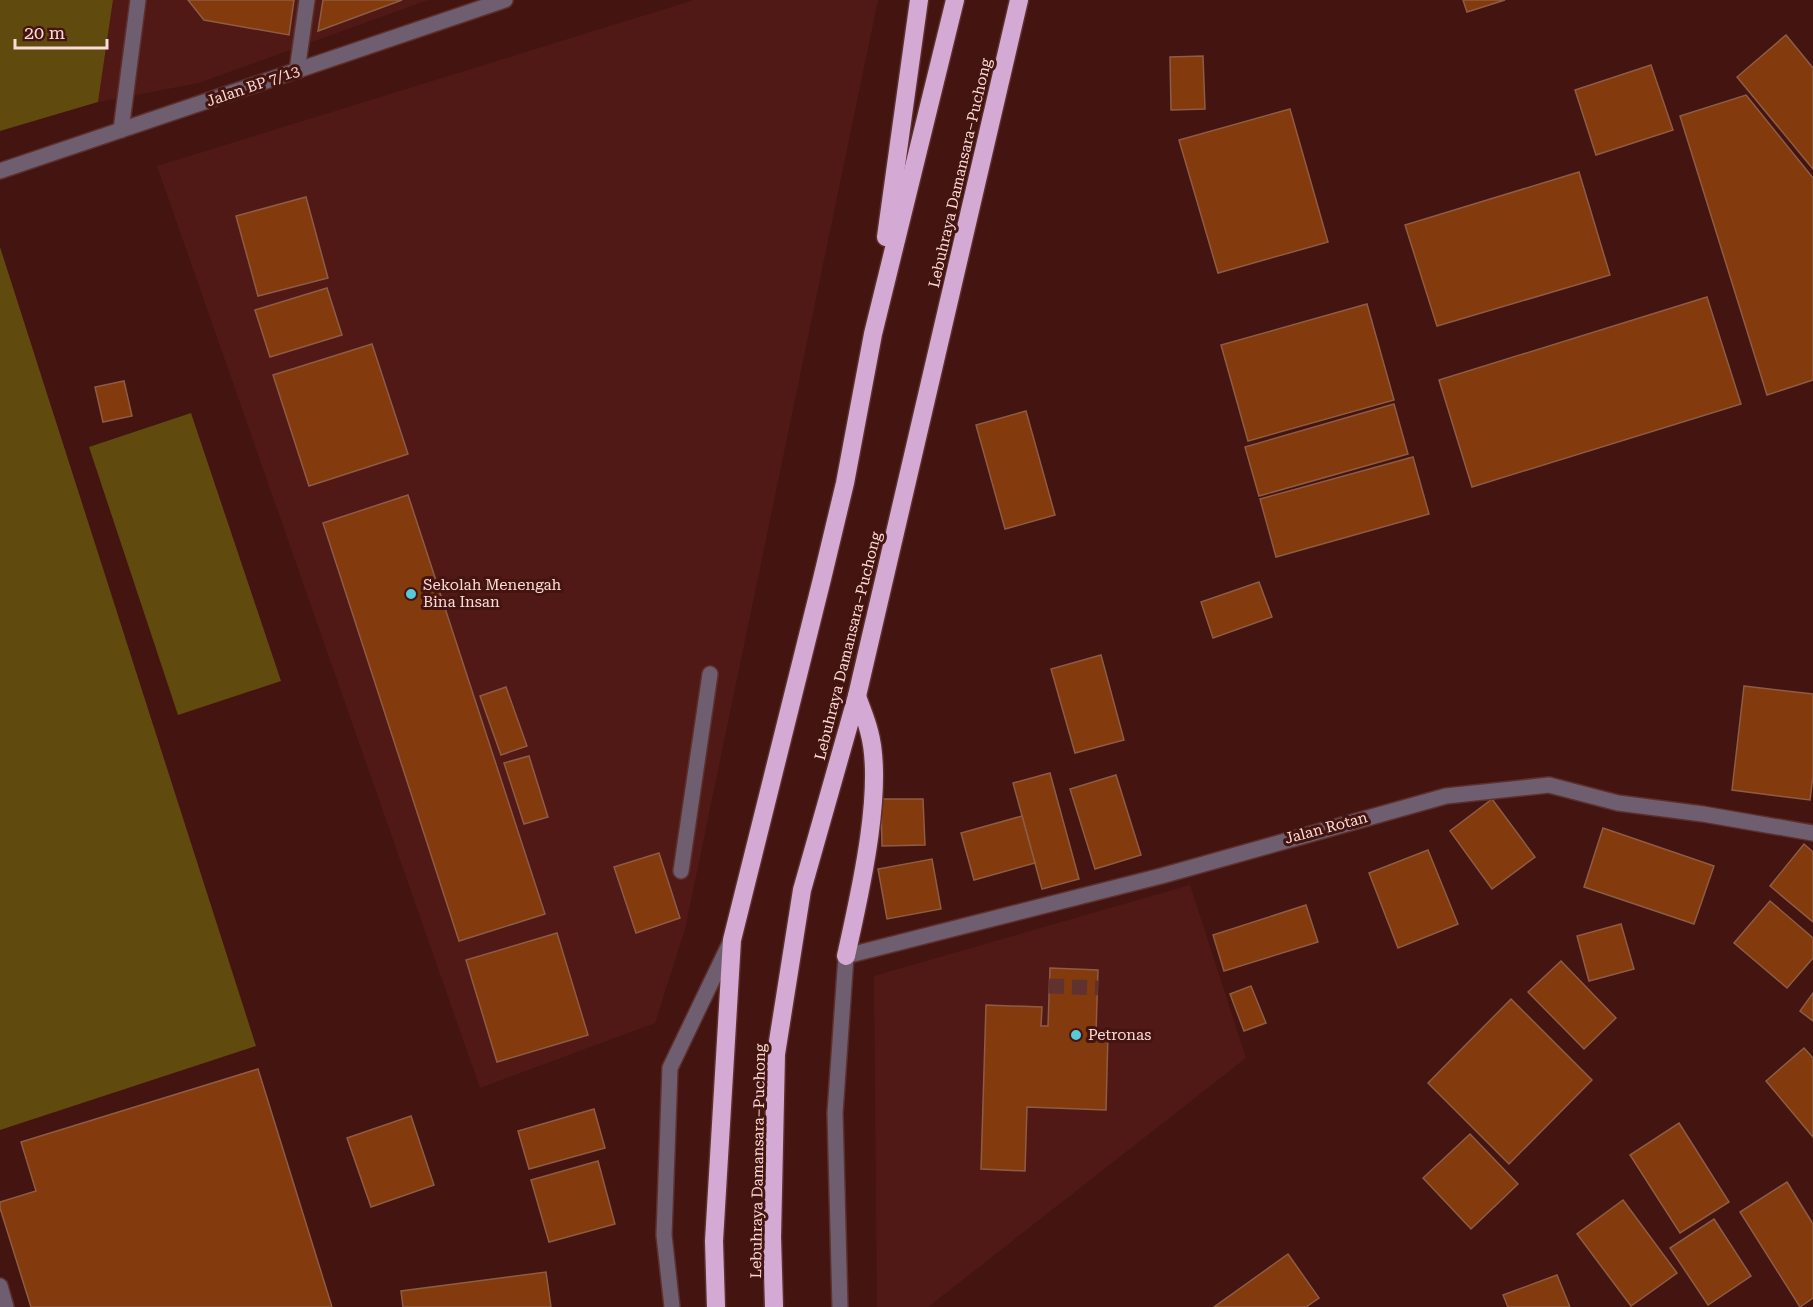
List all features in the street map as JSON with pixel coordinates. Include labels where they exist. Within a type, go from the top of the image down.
[{"type":"highway","points":[[717,1307],[714,1241],[732,940],[845,483],[873,334],[919,0]]},
{"type":"highway","points":[[873,334],[955,0]]},
{"type":"highway","name":"Lebuhraya Damansara–Puchong","points":[[774,1307],[772,1237],[776,1054],[802,890],[857,696],[1019,0]]},
{"type":"highway","points":[[846,956],[857,905],[875,786],[870,733],[857,696]]},
{"type":"street","points":[[121,130],[138,0]]},
{"type":"street","points":[[297,71],[307,0]]},
{"type":"street","name":"Jalan BP 7/13","points":[[0,171],[170,116],[481,4],[505,0]]},
{"type":"street","points":[[681,871],[710,674]]},
{"type":"street","name":"Jalan Rotan","points":[[846,956],[1161,876],[1446,796],[1549,785],[1618,803],[1702,813],[1813,833]]},
{"type":"street","points":[[672,1307],[664,1235],[670,1068],[732,940]]},
{"type":"street","points":[[840,1307],[835,1113],[846,956]]},
{"type":"street","points":[[0,1286],[6,1307]]},
{"type":"shaded area","points":[[0,0],[113,0],[98,102],[0,131]]},
{"type":"shaded area","points":[[113,0],[428,0],[199,83],[98,102]]},
{"type":"shaded area","points":[[694,0],[878,0],[685,929],[655,1023],[480,1088],[157,166]]},
{"type":"shaded area","points":[[0,247],[256,1046],[0,1130]]},
{"type":"shaded area","points":[[191,413],[281,681],[178,715],[89,447]]},
{"type":"shaded area","points":[[1190,885],[1246,1058],[928,1307],[877,1307],[874,976]]},
{"type":"building","points":[[188,0],[294,0],[289,35],[204,20]]},
{"type":"building","points":[[323,0],[402,0],[318,31]]},
{"type":"building","points":[[1463,0],[1505,0],[1467,12]]},
{"type":"building","points":[[1786,35],[1813,68],[1813,169],[1737,77]]},
{"type":"building","points":[[1203,56],[1205,109],[1171,110],[1170,57]]},
{"type":"building","points":[[1651,65],[1673,130],[1596,155],[1575,90]]},
{"type":"building","points":[[1746,95],[1813,178],[1813,380],[1767,395],[1680,116]]},
{"type":"building","points":[[1290,109],[1328,242],[1218,273],[1179,140]]},
{"type":"building","points":[[1579,172],[1610,275],[1437,326],[1405,225]]},
{"type":"building","points":[[306,197],[328,278],[258,296],[236,216]]},
{"type":"building","points":[[327,288],[342,335],[270,357],[255,310]]},
{"type":"building","points":[[1707,297],[1741,404],[1472,487],[1439,380]]},
{"type":"building","points":[[1367,304],[1394,400],[1248,441],[1221,345]]},
{"type":"building","points":[[372,344],[408,454],[309,486],[273,375]]},
{"type":"building","points":[[124,381],[132,416],[103,422],[95,387]]},
{"type":"building","points":[[1394,404],[1408,454],[1259,496],[1245,447]]},
{"type":"building","points":[[1026,411],[1055,515],[1005,529],[976,425]]},
{"type":"building","points":[[1413,457],[1429,514],[1276,557],[1260,499]]},
{"type":"building","points":[[408,495],[545,914],[459,941],[323,523]]},
{"type":"building","points":[[1259,582],[1272,617],[1213,638],[1201,602]]},
{"type":"building","points":[[1101,655],[1124,740],[1075,753],[1051,669]]},
{"type":"building","points":[[1744,686],[1813,694],[1813,776],[1810,800],[1732,790]]},
{"type":"building","points":[[506,687],[527,746],[501,755],[480,696]]},
{"type":"building","points":[[529,756],[548,817],[524,824],[504,763]]},
{"type":"building","points":[[1050,773],[1079,879],[1042,889],[1013,783]]},
{"type":"building","points":[[1116,775],[1141,855],[1095,869],[1070,789]]},
{"type":"building","points":[[881,799],[923,799],[925,845],[882,846]]},
{"type":"building","points":[[1492,799],[1535,857],[1492,889],[1450,831]]},
{"type":"building","points":[[1022,816],[1035,863],[974,880],[961,833]]},
{"type":"building","points":[[1603,828],[1714,866],[1694,924],[1584,887]]},
{"type":"building","points":[[1804,844],[1813,852],[1813,922],[1770,886]]},
{"type":"building","points":[[1428,850],[1458,924],[1398,948],[1369,873]]},
{"type":"building","points":[[659,853],[680,918],[636,933],[614,867]]},
{"type":"building","points":[[932,859],[941,909],[887,919],[878,869]]},
{"type":"building","points":[[1770,901],[1813,938],[1813,958],[1787,988],[1734,943]]},
{"type":"building","points":[[1306,905],[1318,942],[1224,971],[1213,935]]},
{"type":"building","points":[[1621,924],[1634,969],[1589,981],[1577,936]]},
{"type":"building","points":[[557,933],[588,1035],[497,1062],[466,960]]},
{"type":"building","points":[[1561,961],[1616,1018],[1584,1049],[1528,992]]},
{"type":"building","points":[[1050,968],[1098,970],[1096,1033],[1108,1033],[1106,1110],[1027,1107],[1025,1171],[981,1169],[986,1005],[1042,1007],[1041,1026],[1048,1026]]},
{"type":"building","points":[[1251,986],[1266,1023],[1244,1031],[1230,994]]},
{"type":"building","points":[[1813,993],[1813,1021],[1800,1011]]},
{"type":"building","points":[[1511,999],[1592,1080],[1509,1164],[1428,1083]]},
{"type":"building","points":[[1804,1048],[1813,1058],[1813,1137],[1766,1081]]},
{"type":"building","points":[[258,1069],[332,1307],[31,1307],[0,1208],[0,1202],[36,1191],[21,1142]]},
{"type":"building","points":[[594,1109],[605,1148],[529,1169],[518,1131]]},
{"type":"building","points":[[411,1116],[434,1185],[371,1207],[347,1138]]},
{"type":"building","points":[[1679,1123],[1729,1202],[1680,1233],[1630,1155]]},
{"type":"building","points":[[1470,1134],[1518,1184],[1471,1229],[1423,1178]]},
{"type":"building","points":[[598,1161],[615,1224],[549,1242],[531,1180]]},
{"type":"building","points":[[1787,1182],[1813,1224],[1813,1298],[1800,1307],[1740,1212]]},
{"type":"building","points":[[1623,1200],[1677,1273],[1631,1306],[1577,1234]]},
{"type":"building","points":[[1714,1219],[1751,1276],[1708,1305],[1670,1248]]},
{"type":"building","points":[[1288,1254],[1319,1298],[1306,1307],[1214,1307]]},
{"type":"building","points":[[546,1272],[551,1307],[403,1307],[401,1291]]},
{"type":"building","points":[[1557,1275],[1570,1307],[1508,1307],[1503,1295]]},
{"type":"tunnel","points":[[1049,986],[1098,988]]},
{"type":"place","name":"Sekolah Menengah Bina Insan","points":[[411,594]]},
{"type":"place","name":"Petronas","points":[[1076,1035]]}]
